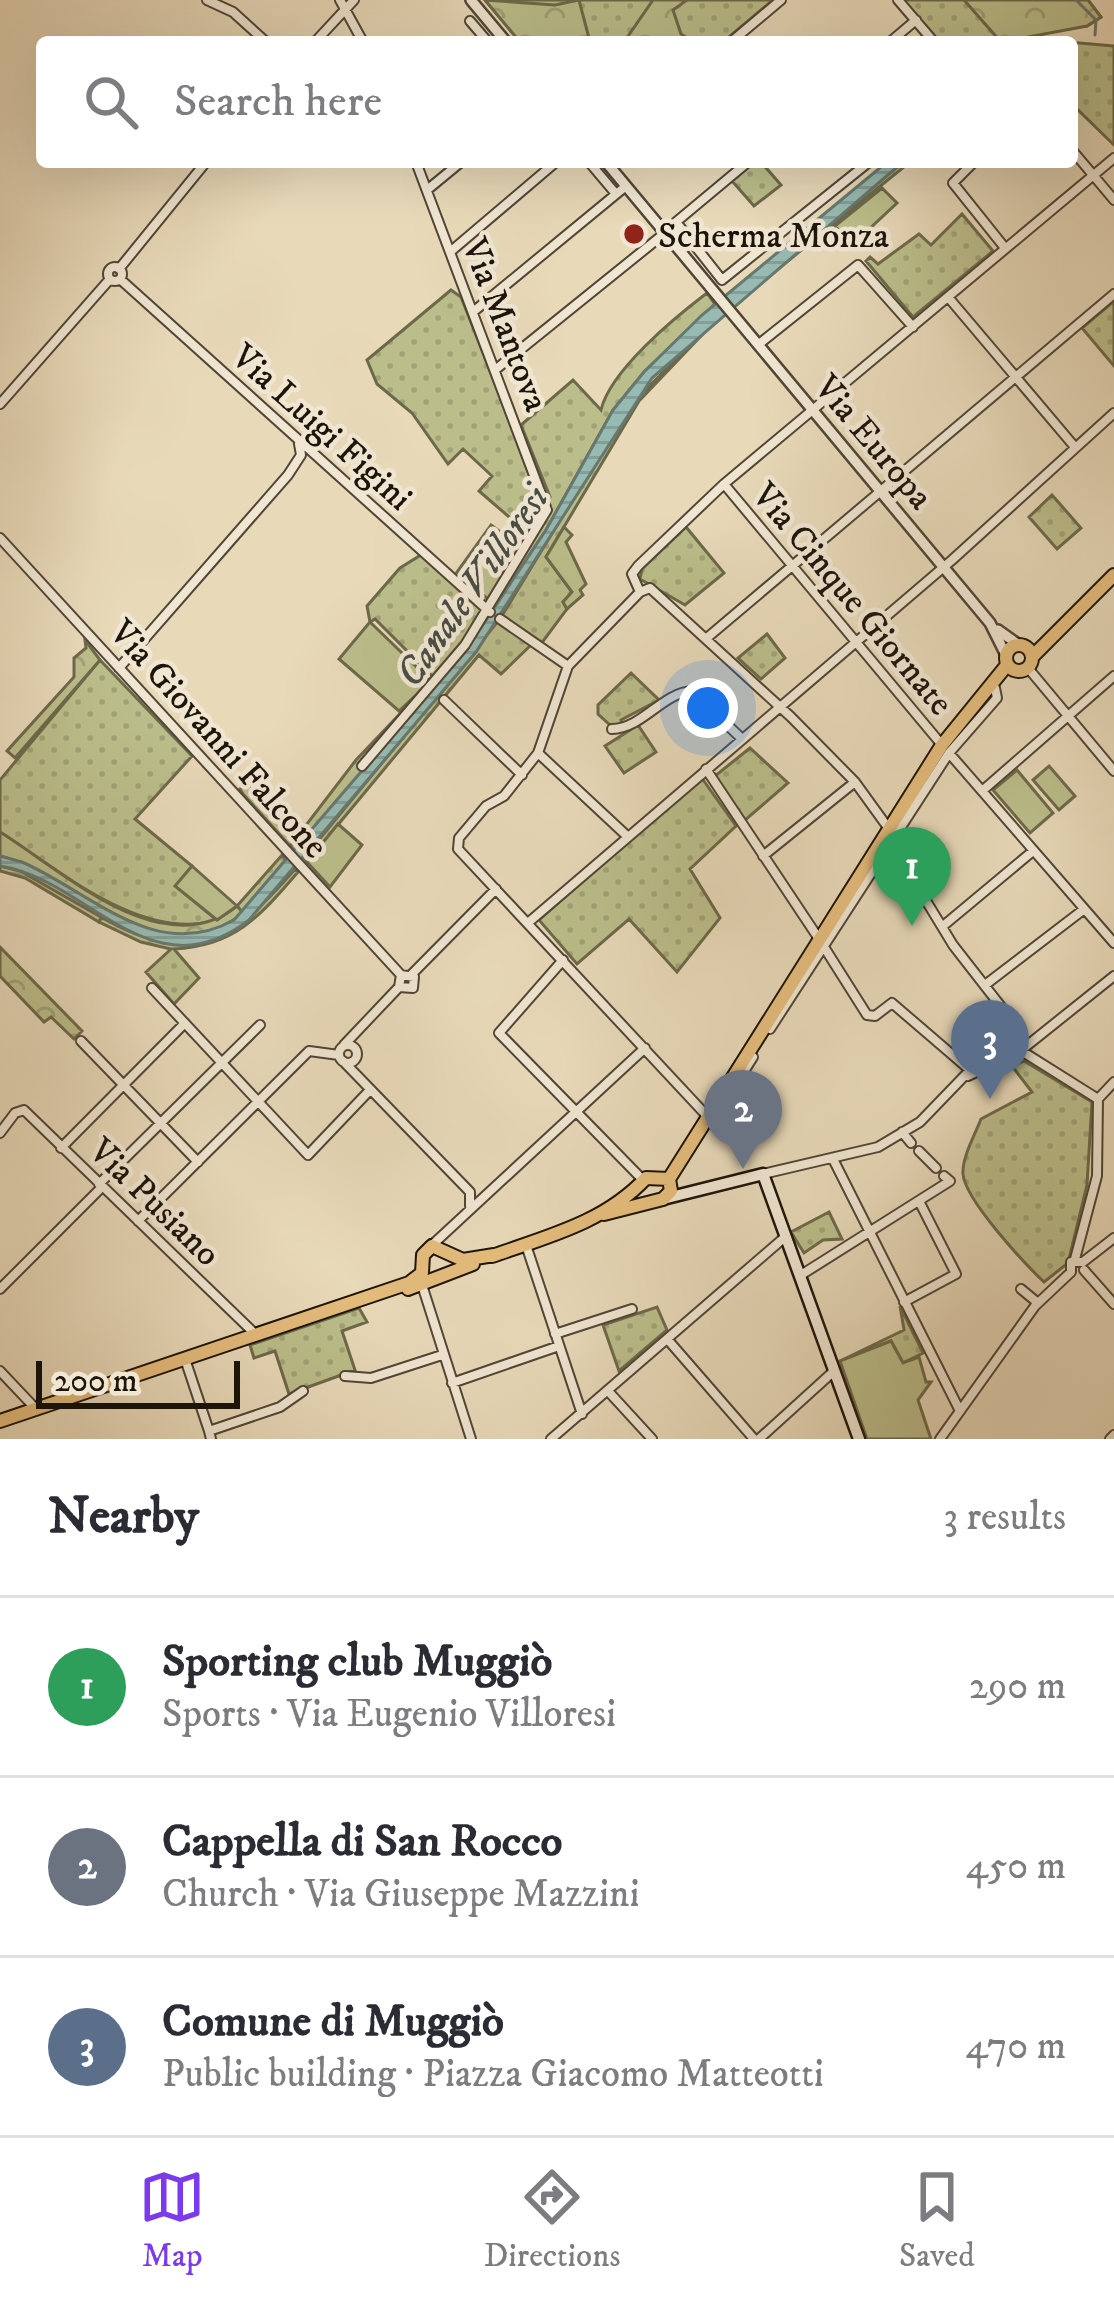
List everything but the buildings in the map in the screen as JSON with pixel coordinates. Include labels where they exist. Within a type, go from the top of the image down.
[{"type":"main road","points":[[348,1303],[422,1285],[526,1245],[604,1214],[644,1187],[707,1116],[961,721],[1019,658],[1114,575]]},
{"type":"main road","points":[[961,721],[1019,658]]},
{"type":"main road","points":[[663,1198],[686,1144]]},
{"type":"main road","points":[[644,1187],[663,1198],[763,1174],[859,1439]]},
{"type":"main road","points":[[644,1187],[669,1181],[682,1188],[707,1186]]},
{"type":"main road","points":[[0,1421],[409,1283],[423,1267],[422,1256],[431,1247],[494,1256]]},
{"type":"main road","points":[[442,1274],[449,1253]]},
{"type":"main road","points":[[423,1267],[442,1274]]},
{"type":"street","points":[[207,0],[233,12],[259,36]]},
{"type":"street","points":[[319,36],[343,5],[354,0]]},
{"type":"street","points":[[471,0],[501,36]]},
{"type":"street","points":[[738,36],[781,0]]},
{"type":"street","points":[[898,0],[929,36]]},
{"type":"street","points":[[343,5],[360,36]]},
{"type":"street","points":[[897,36],[916,20]]},
{"type":"street","points":[[470,21],[483,36]]},
{"type":"street","points":[[1078,157],[1114,200]]},
{"type":"street","points":[[640,592],[632,574],[638,566],[724,484],[1114,158]]},
{"type":"street","points":[[0,404],[117,276],[201,168]]},
{"type":"street","name":"Via Mantova","points":[[418,168],[547,505],[493,614]]},
{"type":"street","points":[[427,190],[454,168]]},
{"type":"street","points":[[450,252],[549,168]]},
{"type":"street","points":[[594,168],[616,194]]},
{"type":"street","name":"Via Europa","points":[[611,168],[1019,658]]},
{"type":"street","points":[[741,168],[676,222],[718,277],[728,280],[861,168]]},
{"type":"street","points":[[967,168],[953,180],[1005,248]]},
{"type":"street","points":[[473,312],[626,186]]},
{"type":"street","points":[[495,370],[665,232]]},
{"type":"street","points":[[759,344],[858,265],[914,327]]},
{"type":"street","name":"Via Luigi Figini","points":[[117,276],[493,614],[568,666]]},
{"type":"street","points":[[708,637],[1114,294]]},
{"type":"street","points":[[948,297],[1074,446]]},
{"type":"street","points":[[529,922],[944,567],[1114,412]]},
{"type":"street","points":[[119,668],[288,475],[301,455],[299,444]]},
{"type":"street","name":"Via Cinque Giornate","points":[[724,484],[1114,943]]},
{"type":"street","name":"Via Giovanni Falcone","points":[[0,538],[400,975]]},
{"type":"street","points":[[707,1116],[456,844],[538,753],[568,666],[640,592],[650,588],[661,592],[855,782],[943,926],[1008,1016],[1008,1028],[969,1073],[902,1132],[878,1147],[763,1174]]},
{"type":"street","points":[[362,766],[493,614]]},
{"type":"street","points":[[1019,658],[1114,771]]},
{"type":"street","points":[[982,791],[1114,676]]},
{"type":"street","points":[[945,749],[997,698],[995,688]]},
{"type":"street","points":[[612,729],[627,727],[681,692],[692,691],[741,738]]},
{"type":"street","points":[[444,700],[523,775]]},
{"type":"street","points":[[538,753],[627,836]]},
{"type":"street","points":[[706,770],[867,1015],[875,1016],[892,1003],[969,1073]]},
{"type":"street","points":[[763,856],[855,782]]},
{"type":"street","points":[[943,926],[1033,851]]},
{"type":"street","points":[[342,1054],[399,987],[400,975],[412,974],[496,889]]},
{"type":"street","points":[[985,985],[1083,910]]},
{"type":"street","points":[[563,959],[499,1031],[644,1187]]},
{"type":"street","points":[[399,987],[413,988],[412,974]]},
{"type":"street","points":[[969,1073],[1019,1052],[1114,976]]},
{"type":"street","points":[[152,988],[308,1155],[368,1087]]},
{"type":"street","points":[[61,1148],[185,1023]]},
{"type":"street","points":[[363,1024],[356,1054],[368,1087]]},
{"type":"street","points":[[0,1289],[260,1025]]},
{"type":"street","points":[[1000,1037],[1098,1099]]},
{"type":"street","points":[[81,1041],[198,1162]]},
{"type":"street","points":[[431,1247],[645,1048]]},
{"type":"street","points":[[138,1221],[310,1052],[356,1054]]},
{"type":"street","points":[[342,1054],[356,1054]]},
{"type":"street","points":[[342,1054],[470,1192]]},
{"type":"street","points":[[1114,1082],[1098,1099],[1097,1175],[1081,1264],[1114,1304]]},
{"type":"street","name":"Via Pusiano","points":[[0,1133],[21,1110],[254,1334]]},
{"type":"street","points":[[902,1132],[911,1143]]},
{"type":"street","points":[[801,1275],[950,1181],[920,1151]]},
{"type":"street","points":[[835,1158],[961,1412]]},
{"type":"street","points":[[470,1192],[491,1188]]},
{"type":"street","points":[[466,1212],[470,1192]]},
{"type":"street","points":[[904,1302],[956,1274],[920,1201]]},
{"type":"street","points":[[448,1228],[449,1253]]},
{"type":"street","points":[[554,1438],[786,1236]]},
{"type":"street","points":[[940,1439],[1038,1303],[1114,1238]]},
{"type":"street","points":[[526,1245],[582,1414]]},
{"type":"street","points":[[422,1285],[471,1439]]},
{"type":"street","points":[[407,1289],[427,1304]]},
{"type":"street","points":[[1021,1289],[1038,1303]]},
{"type":"street","points":[[555,1334],[632,1309]]},
{"type":"street","points":[[668,1340],[756,1439],[835,1370]]},
{"type":"street","points":[[452,1383],[559,1346]]},
{"type":"street","points":[[345,1376],[371,1378],[442,1355]]},
{"type":"street","points":[[184,1356],[210,1435],[280,1407],[303,1391]]},
{"type":"street","points":[[0,1371],[34,1408]]},
{"type":"street","points":[[608,1391],[652,1439]]},
{"type":"green space","points":[[485,0],[773,0],[730,36],[515,36]]},
{"type":"green space","points":[[485,0],[555,5],[579,0],[588,36],[515,36]]},
{"type":"green space","points":[[653,0],[687,0],[673,10],[684,36],[628,36]]},
{"type":"green space","points":[[902,0],[1088,0],[1101,17],[1087,26],[1038,36],[933,36]]},
{"type":"green space","points":[[964,0],[1088,0],[1101,17],[1087,26],[1033,36],[996,36]]},
{"type":"green space","points":[[1078,43],[1114,46],[1114,145],[1078,110]]},
{"type":"green space","points":[[747,168],[766,168],[781,185],[754,206],[732,181]]},
{"type":"green space","points":[[896,168],[903,168],[735,304]]},
{"type":"green space","points":[[882,188],[897,203],[852,245],[835,226]]},
{"type":"green space","points":[[962,214],[993,251],[913,317],[866,261],[870,257],[878,264],[919,234],[931,245]]},
{"type":"green space","points":[[451,290],[461,297],[544,508],[550,497],[521,425],[573,380],[601,410],[617,379],[661,331],[707,293],[715,304],[644,372],[613,410],[546,530],[468,647],[296,852],[290,846],[356,760],[434,678],[375,619],[370,622],[367,606],[400,568],[424,553],[490,599],[530,535],[479,491],[492,476],[463,449],[448,464],[412,413],[377,384],[367,360]]},
{"type":"green space","points":[[1114,301],[1114,366],[1082,328]]},
{"type":"green space","points":[[722,314],[639,401],[546,557],[572,592],[563,602],[567,609],[541,644],[505,619],[503,625],[531,645],[501,674],[479,655],[307,862],[304,858],[500,619],[630,405]]},
{"type":"green space","points":[[1052,495],[1081,528],[1057,549],[1029,517]]},
{"type":"green space","points":[[491,525],[523,549],[489,600],[457,572]]},
{"type":"green space","points":[[564,527],[572,535],[566,542],[586,584],[580,590],[583,595],[567,609],[563,602],[572,592],[546,557]]},
{"type":"green space","points":[[686,527],[724,573],[685,605],[640,579],[642,569]]},
{"type":"green space","points":[[370,622],[431,681],[399,711],[339,659]]},
{"type":"green space","points":[[767,634],[785,658],[761,679],[738,658]]},
{"type":"green space","points":[[85,640],[100,660],[15,758],[7,751],[74,677],[74,658],[86,648]]},
{"type":"green space","points":[[100,660],[192,756],[135,819],[192,866],[176,886],[217,920],[189,924],[132,913],[76,883],[0,832],[0,780]]},
{"type":"green space","points":[[631,673],[659,700],[621,720],[622,724],[610,725],[598,714],[598,705]]},
{"type":"green space","points":[[638,725],[656,752],[624,773],[605,746]]},
{"type":"green space","points":[[750,748],[788,783],[744,821],[715,776]]},
{"type":"green space","points":[[1049,766],[1075,796],[1059,810],[1033,780]]},
{"type":"green space","points":[[1017,770],[1053,813],[1030,833],[993,790]]},
{"type":"green space","points":[[701,777],[736,826],[690,869],[720,918],[677,972],[629,919],[577,964],[539,920]]},
{"type":"green space","points":[[247,784],[300,834],[290,846],[243,794],[240,789]]},
{"type":"green space","points":[[338,824],[362,845],[330,887],[307,862]]},
{"type":"green space","points":[[0,832],[83,888],[146,919],[178,925],[208,922],[237,906],[243,913],[212,931],[182,935],[151,929],[0,856]]},
{"type":"green space","points":[[282,855],[288,863],[243,913],[237,906]]},
{"type":"green space","points":[[0,866],[20,871],[101,917],[99,922],[25,878],[0,871]]},
{"type":"green space","points":[[192,866],[237,906],[217,920],[175,886]]},
{"type":"green space","points":[[295,869],[298,872],[284,888],[245,926],[214,942],[174,949],[199,978],[174,1004],[146,972],[171,949],[141,942],[99,922],[101,917],[161,941],[209,939],[252,914]]},
{"type":"green space","points":[[0,947],[82,1031],[74,1039],[51,1017],[44,1022],[0,976]]},
{"type":"green space","points":[[1024,1061],[1092,1102],[1087,1185],[1068,1263],[1044,1282],[984,1215],[963,1174],[981,1119],[1032,1092],[1012,1066]]},
{"type":"green space","points":[[829,1212],[842,1239],[823,1240],[804,1253],[791,1232]]},
{"type":"green space","points":[[900,1306],[923,1353],[903,1363],[891,1341],[840,1361],[904,1330]]},
{"type":"green space","points":[[657,1307],[667,1330],[619,1371],[603,1325]]},
{"type":"green space","points":[[359,1308],[367,1322],[342,1331],[355,1370],[289,1394],[275,1351],[254,1358],[250,1345]]},
{"type":"green space","points":[[891,1341],[903,1363],[919,1357],[926,1382],[931,1382],[918,1400],[931,1439],[867,1439],[840,1361]]},
{"type":"water","points":[[880,168],[896,168],[652,378],[476,652],[249,920],[214,940],[181,945],[151,940],[32,875],[0,866],[0,856],[22,862],[150,929],[177,934],[205,931],[234,920],[468,647],[546,530],[613,410],[702,315]]},
{"type":"waterway","points":[[1076,0],[1096,20],[1095,35]]},
{"type":"place","name":"Scherma Monza","points":[[634,234]]},
{"type":"place","name":"Sporting club Muggiò","points":[[912,926]]},
{"type":"place","name":"Comune di Muggiò","points":[[990,1099]]},
{"type":"place","name":"Cappella di San Rocco","points":[[743,1169]]},
{"type":"water label","name":"Canale Villoresi","points":[[471,585]]}]
